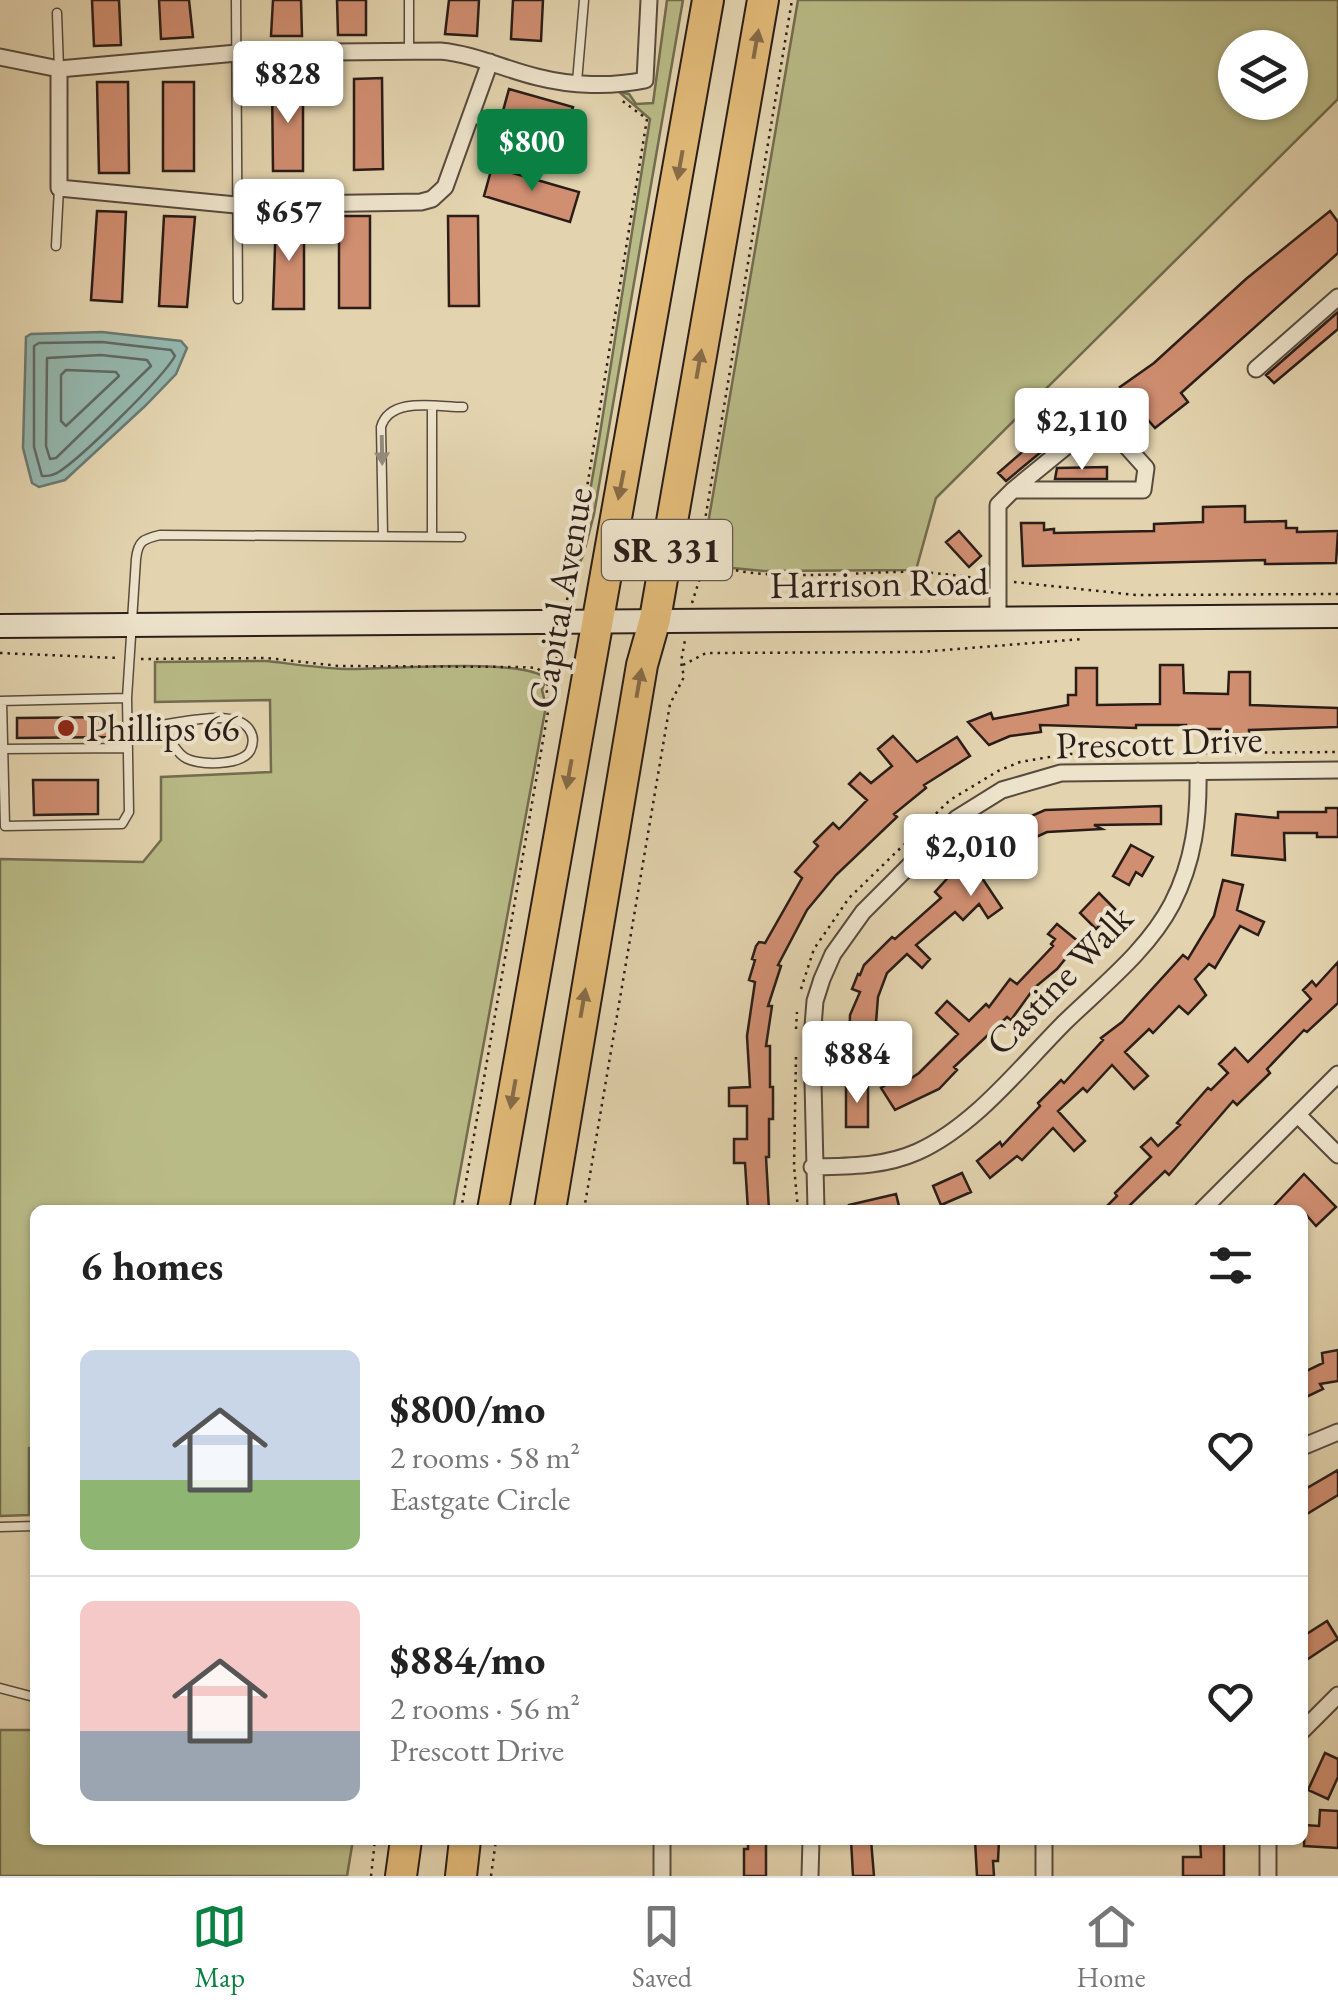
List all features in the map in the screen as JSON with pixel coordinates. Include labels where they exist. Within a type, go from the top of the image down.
[{"type":"highway","name":"Capital Avenue","points":[[493,1205],[708,0]]},
{"type":"highway","name":"SR 331","points":[[551,1205],[636,701],[655,619],[763,0]]},
{"type":"highway","points":[[401,1876],[405,1845]]},
{"type":"highway","points":[[461,1876],[464,1845]]},
{"type":"street","points":[[0,57],[59,68],[237,53],[458,52],[537,77],[618,86],[645,80],[649,0]]},
{"type":"street","points":[[59,68],[59,188],[236,205],[400,204],[432,199],[445,187],[490,62]]},
{"type":"street","points":[[1256,368],[1338,297]]},
{"type":"street","points":[[998,616],[998,506],[1012,490],[1100,418],[1146,468],[1144,490],[1012,490]]},
{"type":"street","name":"Harrison Road","points":[[0,626],[1338,616]]},
{"type":"street","name":"Prescott Drive","points":[[816,1205],[812,1167],[815,1001],[833,954],[863,912],[957,818],[1002,790],[1060,774],[1338,770]]},
{"type":"street","name":"Castine Walk","points":[[812,1167],[867,1166],[896,1160],[940,1139],[982,1104],[1142,946],[1172,904],[1190,861],[1197,821],[1198,771]]},
{"type":"street","points":[[1207,1205],[1338,1074]]},
{"type":"street","points":[[1298,1115],[1338,1155]]},
{"type":"street","points":[[1308,1444],[1338,1432]]},
{"type":"street","points":[[1308,1725],[1338,1695]]},
{"type":"street","points":[[662,1845],[662,1876]]},
{"type":"street","points":[[810,1845],[810,1876]]},
{"type":"street","points":[[1044,1845],[1044,1876]]},
{"type":"street","points":[[1268,1845],[1268,1876]]},
{"type":"lane","points":[[236,0],[238,300]]},
{"type":"lane","points":[[409,0],[409,52]]},
{"type":"lane","points":[[577,82],[584,0]]},
{"type":"lane","points":[[57,14],[59,68]]},
{"type":"lane","points":[[470,116],[580,155]]},
{"type":"lane","points":[[56,246],[59,188]]},
{"type":"lane","points":[[432,407],[432,536]]},
{"type":"lane","points":[[383,536],[384,416],[392,409],[463,407]]},
{"type":"lane","points":[[127,698],[1,701],[5,826],[122,824],[130,812],[127,698],[137,546],[143,539],[160,535],[461,536]]},
{"type":"lane","points":[[128,725],[235,720],[246,724],[253,736],[252,747],[246,756],[233,760],[195,761],[181,755],[162,725]]},
{"type":"lane","points":[[3,749],[128,748]]},
{"type":"lane","points":[[0,1528],[30,1526]]},
{"type":"lane","points":[[0,1688],[30,1696]]},
{"type":"path","points":[[702,566],[706,559],[702,538],[792,0]]},
{"type":"path","points":[[604,575],[572,576],[568,564],[584,506],[647,119],[617,97]]},
{"type":"path","points":[[706,559],[727,570],[762,573],[920,572],[1136,595],[1338,594]]},
{"type":"path","points":[[585,1205],[670,704],[684,677],[681,664],[706,653],[920,652],[1098,637]]},
{"type":"path","points":[[0,653],[130,659],[267,658],[339,666],[521,666],[537,668],[552,677],[546,686],[546,726],[463,1205]]},
{"type":"path","points":[[800,994],[814,950],[838,910],[950,800],[984,777],[1020,762],[1067,754],[1338,752]]},
{"type":"path","points":[[796,1038],[798,1007]]},
{"type":"path","points":[[796,1056],[794,1166],[798,1205]]},
{"type":"path","points":[[370,1876],[374,1845]]},
{"type":"path","points":[[492,1876],[495,1845]]},
{"type":"green space","points":[[667,0],[683,0],[594,514],[576,570],[571,562],[589,497],[650,119],[619,92],[629,94],[636,104],[653,103]]},
{"type":"green space","points":[[798,0],[1338,0],[1338,99],[936,498],[916,570],[764,571],[732,568],[712,560],[704,547]]},
{"type":"green space","points":[[267,661],[345,669],[509,668],[546,678],[542,690],[546,706],[454,1205],[30,1205],[29,1515],[0,1516],[0,859],[143,862],[161,840],[161,777],[271,772],[270,700],[155,702],[155,662]]},
{"type":"green space","points":[[0,1730],[30,1730],[30,1845],[352,1845],[347,1876],[0,1876]]},
{"type":"water","points":[[102,332],[181,341],[187,348],[176,374],[145,406],[65,480],[39,487],[32,483],[23,448],[26,337]]},
{"type":"building","points":[[92,0],[119,0],[121,45],[94,46]]},
{"type":"building","points":[[159,0],[189,0],[193,37],[161,39]]},
{"type":"building","points":[[273,0],[301,0],[302,36],[271,36]]},
{"type":"building","points":[[337,0],[366,0],[366,35],[338,35]]},
{"type":"building","points":[[449,0],[479,0],[477,36],[445,34]]},
{"type":"building","points":[[513,0],[543,0],[541,41],[511,39]]},
{"type":"building","points":[[382,78],[383,169],[354,170],[354,79]]},
{"type":"building","points":[[97,82],[128,82],[129,173],[99,173]]},
{"type":"building","points":[[163,82],[194,82],[194,171],[163,171]]},
{"type":"building","points":[[272,82],[303,82],[303,171],[273,171]]},
{"type":"building","points":[[509,89],[573,107],[567,129],[503,111]]},
{"type":"building","points":[[492,167],[579,192],[570,222],[484,196]]},
{"type":"building","points":[[97,211],[126,212],[122,302],[91,300]]},
{"type":"building","points":[[1330,211],[1338,222],[1338,253],[1181,393],[1188,402],[1155,428],[1120,387],[1154,363],[1246,279]]},
{"type":"building","points":[[164,216],[195,217],[187,307],[159,306]]},
{"type":"building","points":[[339,216],[370,216],[370,308],[339,308]]},
{"type":"building","points":[[448,216],[478,216],[479,306],[449,306]]},
{"type":"building","points":[[276,217],[304,217],[304,309],[273,309]]},
{"type":"building","points":[[1338,312],[1338,329],[1274,383],[1266,375]]},
{"type":"building","points":[[1090,393],[1099,404],[1006,481],[998,473]]},
{"type":"building","points":[[1107,467],[1107,479],[1055,479],[1057,468]]},
{"type":"building","points":[[1245,506],[1245,522],[1286,521],[1286,528],[1297,528],[1297,532],[1338,531],[1336,563],[1265,564],[1265,560],[1023,566],[1021,523],[1044,523],[1044,530],[1054,529],[1054,533],[1154,531],[1154,524],[1203,522],[1203,507]]},
{"type":"building","points":[[959,531],[981,556],[969,567],[946,542]]},
{"type":"building","points":[[1160,665],[1183,665],[1184,693],[1228,694],[1229,672],[1250,672],[1250,705],[1338,708],[1338,727],[1249,730],[1249,743],[1228,743],[1228,729],[1186,729],[1186,725],[1040,725],[1041,732],[1010,736],[989,745],[968,722],[991,713],[993,719],[1068,705],[1068,695],[1076,695],[1076,668],[1097,668],[1097,705],[1160,704]]},
{"type":"building","name":"Phillips 66","points":[[114,717],[115,737],[17,738],[17,718]]},
{"type":"building","points":[[893,736],[917,762],[957,737],[970,756],[924,785],[926,788],[894,814],[897,817],[836,875],[807,910],[778,965],[781,966],[768,1006],[772,1006],[766,1046],[770,1046],[773,1087],[773,1119],[769,1119],[766,1157],[769,1205],[748,1205],[745,1163],[734,1163],[734,1139],[747,1139],[747,1106],[729,1106],[729,1088],[750,1087],[747,1036],[755,982],[749,980],[755,960],[752,959],[756,946],[765,943],[802,878],[795,872],[818,846],[814,842],[833,823],[839,829],[867,800],[849,784],[860,773],[871,783],[892,766],[878,749]]},
{"type":"building","points":[[33,780],[98,780],[98,814],[34,815]]},
{"type":"building","points":[[1161,806],[1161,824],[1094,825],[1102,829],[1047,832],[1005,851],[982,878],[1002,908],[988,918],[979,904],[963,920],[955,912],[916,945],[930,959],[922,968],[907,954],[887,973],[878,997],[874,1049],[849,1048],[850,1015],[860,992],[852,989],[858,974],[892,937],[895,939],[941,898],[935,892],[986,836],[1045,810]]},
{"type":"building","points":[[1326,808],[1338,808],[1338,837],[1284,833],[1285,860],[1232,855],[1236,814],[1278,818],[1278,812],[1326,812]]},
{"type":"building","points":[[1131,845],[1153,857],[1142,876],[1136,872],[1129,885],[1113,876]]},
{"type":"building","points":[[1223,880],[1243,885],[1237,910],[1264,922],[1258,935],[1240,926],[1215,968],[1209,964],[1195,979],[1206,995],[1188,1014],[1179,1006],[1153,1033],[1149,1029],[1125,1052],[1148,1076],[1134,1089],[1112,1065],[1087,1092],[1083,1088],[1058,1111],[1085,1141],[1074,1151],[1053,1128],[1022,1160],[1017,1156],[990,1178],[977,1161],[1000,1142],[1002,1146],[1040,1106],[1038,1103],[1061,1080],[1064,1083],[1101,1038],[1122,1022],[1183,955],[1188,959],[1214,916]]},
{"type":"building","points":[[1099,893],[1115,909],[1096,929],[1080,913]]},
{"type":"building","points":[[1057,924],[1079,942],[1057,969],[1034,988],[1011,1020],[1007,1017],[954,1067],[957,1070],[939,1089],[895,1110],[881,1088],[898,1077],[902,1084],[919,1073],[958,1034],[936,1013],[947,1001],[969,1021],[986,1004],[989,1007],[1010,979],[1017,984],[1053,946],[1055,939],[1048,934]]},
{"type":"building","points":[[1338,962],[1338,1003],[1307,1032],[1304,1030],[1267,1069],[1270,1073],[1237,1105],[1233,1101],[1169,1175],[1165,1171],[1130,1205],[1108,1205],[1151,1157],[1141,1147],[1151,1138],[1158,1146],[1208,1088],[1211,1090],[1228,1073],[1219,1064],[1235,1048],[1248,1062],[1311,999],[1303,990],[1312,981],[1316,986]]},
{"type":"building","points":[[868,1084],[868,1127],[846,1127],[846,1085]]},
{"type":"building","points":[[962,1173],[971,1192],[941,1205],[933,1186]]},
{"type":"building","points":[[1304,1174],[1336,1207],[1316,1226],[1308,1217],[1308,1205],[1275,1205]]},
{"type":"building","points":[[896,1194],[899,1205],[849,1205]]},
{"type":"building","points":[[1338,1350],[1338,1381],[1320,1384],[1323,1389],[1308,1396],[1308,1370],[1323,1363],[1322,1353]]},
{"type":"building","points":[[1338,1470],[1338,1495],[1308,1513],[1308,1488]]},
{"type":"building","points":[[1327,1621],[1338,1639],[1308,1659],[1308,1633]]},
{"type":"building","points":[[1325,1753],[1338,1759],[1338,1777],[1328,1799],[1308,1790]]},
{"type":"building","points":[[1320,1810],[1338,1811],[1338,1848],[1304,1846],[1308,1845],[1308,1825],[1319,1826]]},
{"type":"building","points":[[748,1845],[766,1845],[766,1876],[744,1876],[744,1849]]},
{"type":"building","points":[[851,1845],[871,1845],[874,1876],[853,1876]]},
{"type":"building","points":[[975,1845],[999,1845],[998,1861],[993,1861],[994,1876],[977,1876]]},
{"type":"building","points":[[1200,1845],[1224,1845],[1224,1876],[1183,1876],[1183,1857],[1201,1857]]},
{"type":"place","name":"Phillips 66","points":[[66,728]]}]
